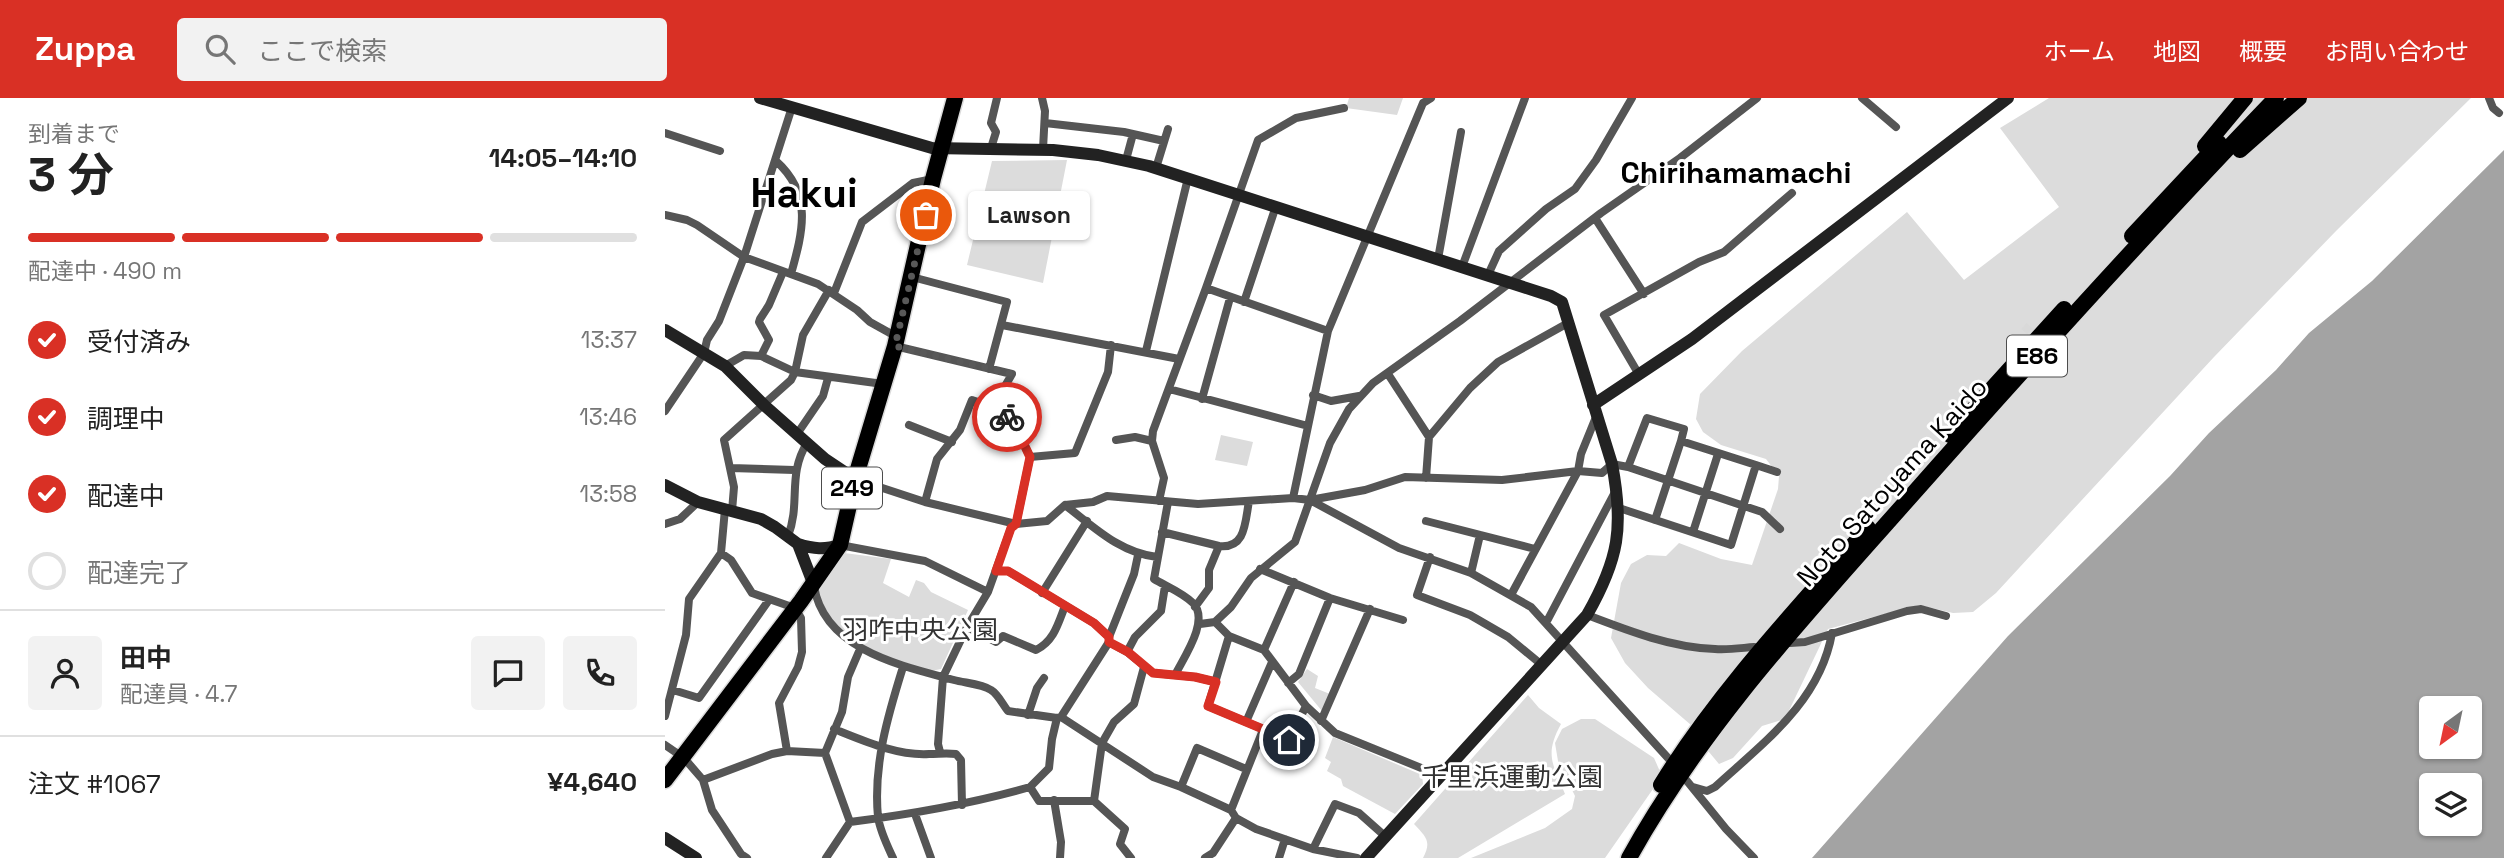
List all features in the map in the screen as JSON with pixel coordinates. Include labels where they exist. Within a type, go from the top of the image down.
[{"type":"highway","name":"249","points":[[665,780],[840,545],[855,479],[896,341],[954,98]]},
{"type":"highway","points":[[2127,240],[2245,98]]},
{"type":"highway","name":"Noto Satoyama Kaido","points":[[1617,858],[1678,758],[1737,676],[1986,395],[2127,240],[2262,98]]},
{"type":"highway","name":"Noto Satoyama Kaido","points":[[1629,858],[1687,764],[1749,681],[1955,446],[2276,98]]},
{"type":"highway","points":[[2110,275],[2143,249],[2204,183],[2299,98]]},
{"type":"street","points":[[760,98],[941,149],[1043,149],[1126,160],[1368,235],[1562,302],[1612,464],[1617,490],[1619,508],[1616,546],[1608,572],[1587,615],[1366,858]]},
{"type":"street","points":[[991,148],[996,132],[991,123],[997,98]]},
{"type":"street","points":[[1041,98],[1045,111],[1043,149]]},
{"type":"street","points":[[1293,498],[1328,331],[1423,103],[1431,98]]},
{"type":"street","points":[[1462,267],[1525,98]]},
{"type":"street","points":[[1489,275],[1499,251],[1546,209],[1575,189],[1596,160],[1632,98]]},
{"type":"street","points":[[1200,625],[1215,622],[1231,607],[1260,569],[1295,542],[1330,443],[1359,396],[1595,218],[1680,159],[1757,98]]},
{"type":"street","points":[[1862,98],[1896,127]]},
{"type":"street","points":[[1511,595],[1578,471],[1594,411],[1638,373],[1692,339],[1747,299],[2008,98]]},
{"type":"street","points":[[2489,98],[2493,108],[2499,113]]},
{"type":"street","points":[[665,411],[704,353],[707,340],[719,321],[744,257],[792,107]]},
{"type":"street","points":[[1175,675],[1200,625],[1193,603],[1154,579],[1162,532],[1164,478],[1152,441],[1258,140],[1296,118],[1344,108]]},
{"type":"street","points":[[1045,123],[1133,134],[1164,141]]},
{"type":"street","points":[[1156,168],[1168,130]]},
{"type":"street","points":[[1438,259],[1461,132]]},
{"type":"street","points":[[665,133],[720,152]]},
{"type":"street","points":[[1126,160],[1133,134]]},
{"type":"street","points":[[761,356],[769,340],[759,322],[760,319],[787,273],[800,240],[802,211],[797,186],[776,161]]},
{"type":"street","points":[[1146,351],[1188,178]]},
{"type":"street","points":[[665,716],[686,635],[689,599],[721,553],[734,486],[724,440],[786,386],[795,372],[803,335],[831,292],[862,222],[913,183],[933,179]]},
{"type":"street","points":[[1638,373],[1604,315],[1699,262],[1724,252],[1792,193]]},
{"type":"street","points":[[1244,302],[1276,206]]},
{"type":"street","points":[[665,215],[698,225],[744,257],[831,292],[896,341],[1012,374],[993,407]]},
{"type":"street","points":[[1595,218],[1644,294]]},
{"type":"street","points":[[912,276],[1007,302],[989,369]]},
{"type":"street","points":[[1206,288],[1328,331]]},
{"type":"street","points":[[1202,400],[1230,298]]},
{"type":"street","points":[[1426,478],[1429,438],[1470,388],[1498,362],[1568,323]]},
{"type":"street","points":[[1002,325],[1179,359]]},
{"type":"street","points":[[665,330],[725,366],[802,438],[855,479],[925,502],[1016,524],[1047,522],[1065,505],[1093,502],[1107,496],[1198,504],[1293,498],[1310,500],[1365,490],[1405,477],[1502,480],[1578,471],[1602,472],[1612,464],[1762,512],[1780,529]]},
{"type":"street","points":[[1030,457],[1075,453],[1108,372],[1111,345]]},
{"type":"street","points":[[725,366],[744,355],[761,356],[795,372],[883,384]]},
{"type":"street","points":[[1388,374],[1429,438]]},
{"type":"street","points":[[828,377],[823,396],[802,438],[795,470],[793,521],[793,540],[813,583],[815,598],[827,619],[860,649],[903,667],[992,690],[1008,711],[1059,718],[1153,777],[1231,810],[1235,818],[1256,830],[1317,852],[1356,858]]},
{"type":"street","points":[[1169,390],[1308,426]]},
{"type":"street","points":[[1313,395],[1331,401],[1359,396]]},
{"type":"street","points":[[925,502],[937,459],[960,430],[972,400],[993,407],[1013,421],[1030,457],[1016,524],[1011,528],[988,592],[967,627],[943,677],[938,744],[940,752]]},
{"type":"street","points":[[1628,467],[1647,418],[1684,429],[1655,520]]},
{"type":"street","points":[[909,425],[952,442]]},
{"type":"street","points":[[1116,440],[1135,437],[1152,441]]},
{"type":"street","points":[[1681,441],[1777,472]]},
{"type":"street","points":[[1693,532],[1719,454]]},
{"type":"street","points":[[1619,508],[1731,545],[1756,465]]},
{"type":"street","points":[[731,468],[795,470]]},
{"type":"street","points":[[665,485],[698,502],[761,519],[793,540],[814,549],[826,550],[840,545],[926,561],[988,592]]},
{"type":"street","points":[[1546,623],[1617,490]]},
{"type":"street","points":[[1310,500],[1399,548],[1471,573],[1531,607],[1668,758]]},
{"type":"street","points":[[1162,532],[1228,547],[1235,545],[1242,534],[1249,501]]},
{"type":"street","points":[[665,524],[680,519],[698,502]]},
{"type":"street","points":[[1065,505],[1110,540],[1138,555],[1157,557]]},
{"type":"street","points":[[1042,593],[1087,521]]},
{"type":"street","points":[[1426,521],[1535,550]]},
{"type":"street","points":[[1471,573],[1480,535]]},
{"type":"street","points":[[1195,607],[1209,588],[1209,570],[1219,545]]},
{"type":"street","points":[[721,553],[731,560],[752,593],[795,608],[801,618],[802,652],[796,672],[779,703],[787,751]]},
{"type":"street","points":[[826,858],[850,822],[962,805],[1030,787],[1049,768],[1059,718],[1109,639],[1134,574],[1138,555]]},
{"type":"street","points":[[1430,557],[1417,595],[1470,615],[1508,637],[1542,665]]},
{"type":"street","points":[[1260,569],[1330,598],[1403,620]]},
{"type":"street","points":[[996,571],[1008,571],[1094,623],[1109,639],[1153,673],[1216,682]]},
{"type":"street","points":[[1264,649],[1294,582]]},
{"type":"street","points":[[1128,652],[1135,637],[1161,611],[1165,586]]},
{"type":"street","points":[[1289,683],[1299,674],[1330,598]]},
{"type":"street","points":[[673,690],[699,698],[769,600]]},
{"type":"street","points":[[967,627],[996,642],[1003,636],[1009,637],[1036,650],[1046,645],[1054,634],[1065,606]]},
{"type":"street","points":[[1321,721],[1370,609]]},
{"type":"street","points":[[1790,643],[1805,642],[1907,611],[1921,609],[1946,616]]},
{"type":"street","points":[[1587,615],[1687,646],[1714,649],[1754,647]]},
{"type":"street","points":[[1215,622],[1229,636],[1264,649],[1306,706],[1335,733],[1441,776]]},
{"type":"street","points":[[1754,858],[1725,829],[1690,784],[1707,791],[1715,787],[1787,721],[1812,688],[1832,633]]},
{"type":"street","points":[[1229,636],[1208,706],[1289,740],[1306,706]]},
{"type":"street","points":[[850,822],[825,753],[842,712],[848,677],[860,649]]},
{"type":"street","points":[[1246,722],[1272,662]]},
{"type":"street","points":[[894,858],[884,839],[878,818],[881,747],[886,720],[903,667]]},
{"type":"street","points":[[1094,801],[1102,743],[1114,722],[1134,704],[1144,667]]},
{"type":"street","points":[[1028,715],[1037,688],[1044,678]]},
{"type":"street","points":[[834,729],[881,747],[929,754],[956,754],[961,760],[962,805]]},
{"type":"street","points":[[1231,810],[1263,730]]},
{"type":"street","points":[[665,745],[684,758],[703,779],[712,810],[741,854],[747,858]]},
{"type":"street","points":[[1181,787],[1197,748],[1246,769]]},
{"type":"street","points":[[703,779],[772,754],[787,751],[825,753]]},
{"type":"street","points":[[1030,787],[1039,801],[1094,801],[1125,829],[1120,844],[1131,858]]},
{"type":"street","points":[[1054,800],[1061,842],[1060,858]]},
{"type":"street","points":[[1317,852],[1335,804],[1359,813],[1385,836]]},
{"type":"street","points":[[915,814],[931,858]]},
{"type":"street","points":[[1206,858],[1213,853],[1235,818]]},
{"type":"street","points":[[665,838],[696,858]]},
{"type":"street","points":[[1279,858],[1285,839]]},
{"type":"green space","points":[[1349,98],[1403,98],[1397,115],[1346,108]]},
{"type":"green space","points":[[2049,98],[2471,98],[2337,230],[2214,357],[1996,593],[1973,612],[1953,613],[1919,605],[1828,629],[1785,719],[1762,726],[1733,758],[1719,764],[1699,740],[1691,725],[1648,688],[1625,663],[1611,638],[1621,583],[1631,564],[1647,555],[1666,556],[1679,543],[1721,559],[1752,565],[1778,489],[1779,476],[1766,459],[1721,445],[1703,432],[1696,419],[1700,394],[1742,351],[1907,212],[1964,280],[2059,207],[2000,128]]},
{"type":"green space","points":[[1067,160],[1043,283],[967,265],[992,161]]},
{"type":"green space","points":[[1221,435],[1253,442],[1247,466],[1215,460]]},
{"type":"green space","name":"羽咋中央公園","points":[[844,553],[891,559],[883,583],[909,597],[916,580],[924,583],[931,592],[968,610],[941,669],[931,671],[865,650],[829,619],[819,601],[818,588]]},
{"type":"green space","points":[[1307,669],[1318,676],[1315,688],[1330,694],[1322,711],[1298,682]]},
{"type":"green space","name":"千里浜運動公園","points":[[1528,695],[1539,708],[1561,724],[1553,744],[1552,759],[1565,794],[1458,858],[1423,858],[1427,843],[1414,824]]},
{"type":"green space","points":[[1581,719],[1595,719],[1654,758],[1662,776],[1605,858],[1471,858],[1545,828],[1572,809],[1575,796],[1558,761],[1555,743],[1562,729]]},
{"type":"green space","points":[[1333,737],[1422,775],[1423,784],[1395,814],[1343,786],[1341,779],[1327,771],[1331,762],[1325,758]]},
{"type":"shaded area","points":[[2504,150],[2504,858],[1812,858],[2008,636],[2170,476],[2209,433],[2276,370],[2309,333],[2372,281]]},
{"type":"tunnel","points":[[2024,326],[2055,354]]},
{"type":"way so far","points":[[926,215],[895,346],[1012,374],[993,407],[1007,417]]},
{"type":"place","name":"Lawson","points":[[926,215]]},
{"type":"district","name":"Chirihamamachi","points":[[1736,173]]},
{"type":"district","name":"Hakui","points":[[804,193]]},
{"type":"route","points":[[1007,417],[1013,421],[1030,457],[1016,524],[1011,528],[996,571],[1008,571],[1094,623],[1109,637],[1109,642],[1128,652],[1153,673],[1216,682],[1208,706],[1289,740]]}]
